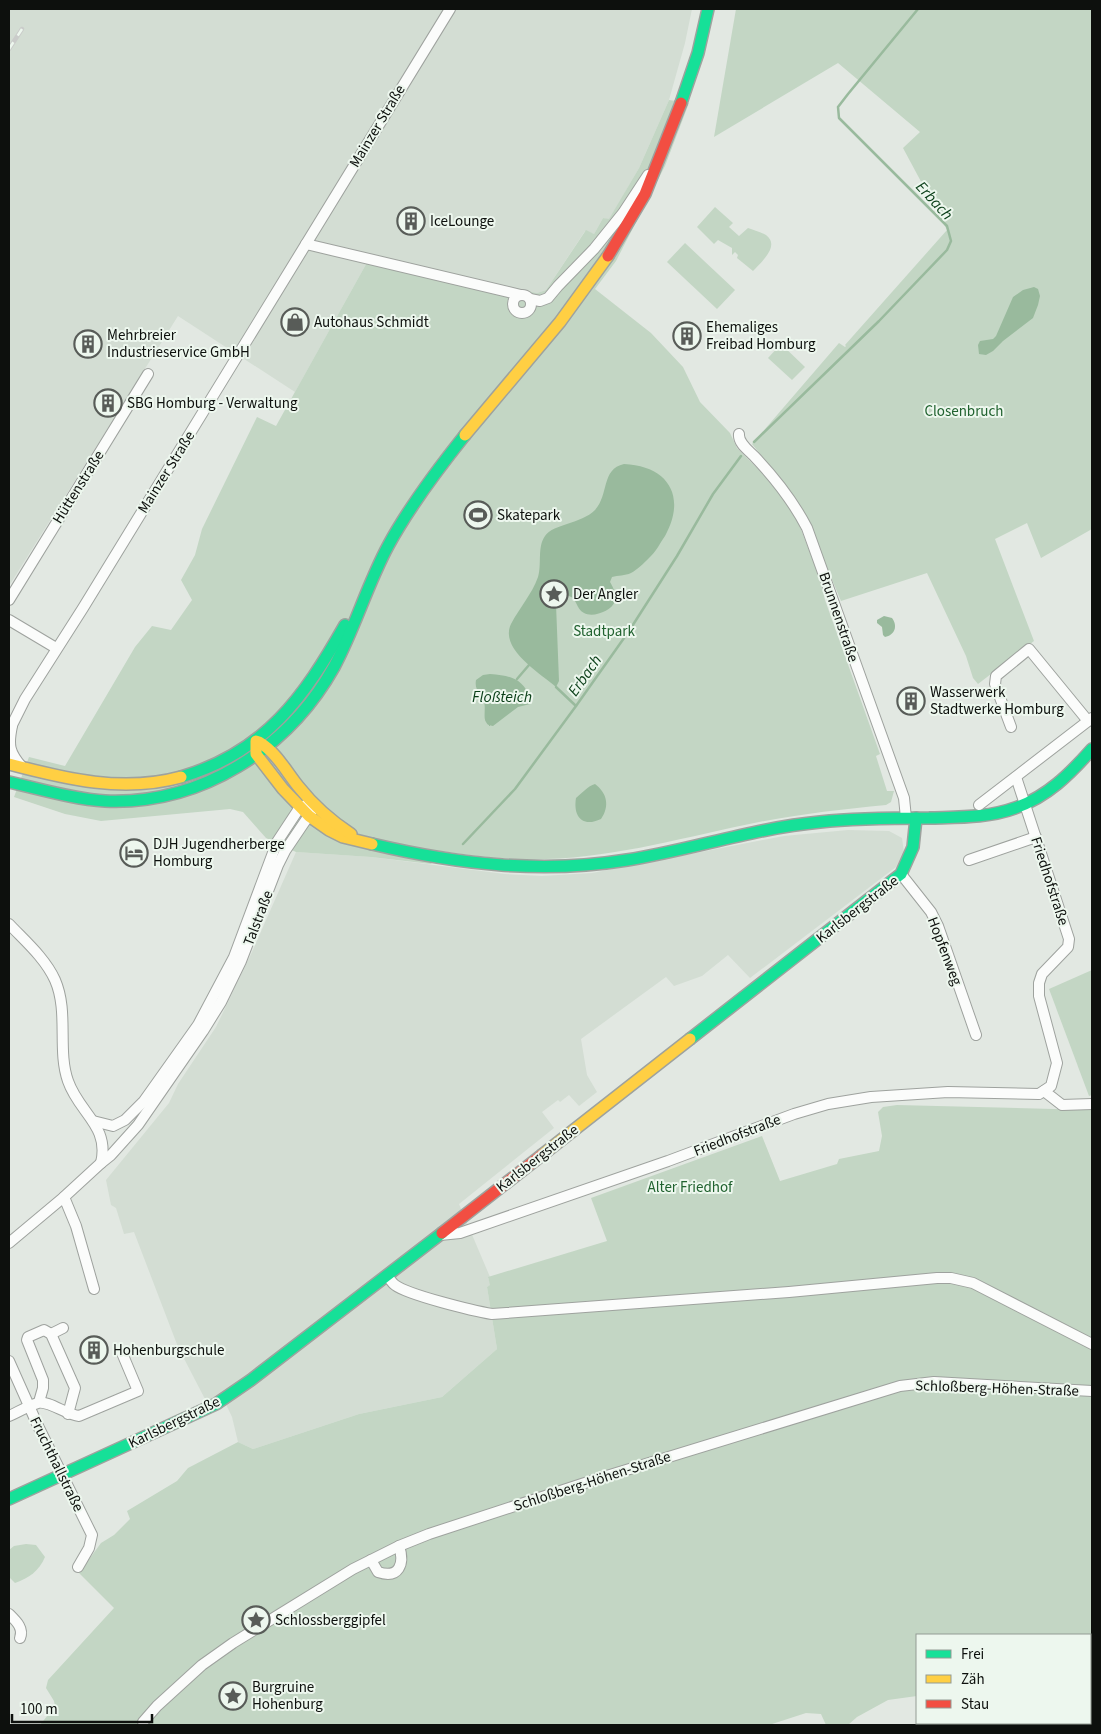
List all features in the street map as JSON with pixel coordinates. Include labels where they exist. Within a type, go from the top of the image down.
[{"type":"main road","points":[[9,782],[90,800],[142,800],[208,782],[229,773],[256,754],[262,743],[292,707],[324,663],[415,502],[451,450],[576,302],[630,223],[657,165],[696,63],[708,9]]},
{"type":"main road","points":[[9,764],[92,782],[124,785],[146,784],[170,780],[213,766],[262,743]]},
{"type":"main road","points":[[262,743],[313,804],[343,829],[365,842]]},
{"type":"main road","points":[[256,754],[283,789],[309,816],[343,837],[461,861],[507,866],[541,867],[600,865],[737,836],[807,824],[856,819],[963,817],[990,814],[1026,804],[1061,781],[1092,749]]},
{"type":"main road","name":"Karlsbergstraße","points":[[9,1499],[216,1404],[251,1380],[440,1235],[901,874],[910,861],[916,840],[911,818]]},
{"type":"street","name":"Mainzer Straße","points":[[23,768],[11,752],[10,724],[450,9]]},
{"type":"street","points":[[306,244],[540,301],[548,298],[594,249],[623,213],[646,177],[657,165]]},
{"type":"street","points":[[469,284],[504,298],[520,313],[527,312],[531,306],[526,297]]},
{"type":"street","points":[[514,309],[514,300],[526,297]]},
{"type":"street","name":"Hüttenstraße","points":[[9,600],[148,374]]},
{"type":"street","name":"Brunnenstraße","points":[[739,434],[738,438],[741,442],[766,468],[788,496],[807,528],[911,818]]},
{"type":"street","points":[[9,620],[56,648]]},
{"type":"street","points":[[979,805],[1090,720],[1029,649],[996,676],[996,684],[1011,727]]},
{"type":"street","points":[[1016,777],[1026,804]]},
{"type":"street","points":[[300,807],[313,804]]},
{"type":"street","name":"Talstraße","points":[[9,1243],[111,1155],[123,1144],[138,1125],[221,1002],[242,961],[278,865],[285,851],[309,816],[313,804]]},
{"type":"street","name":"Friedhofstraße","points":[[440,1235],[460,1233],[668,1161],[794,1114],[828,1104],[870,1097],[948,1092],[1039,1094],[1051,1086],[1058,1063],[1039,996],[1039,983],[1042,974],[1068,947],[1069,939],[1026,804]]},
{"type":"street","name":"Talstraße","points":[[93,1121],[113,1126],[125,1120],[144,1101],[198,1025],[234,957],[277,842],[300,807]]},
{"type":"street","points":[[969,860],[1036,837]]},
{"type":"street","name":"Hopfenweg","points":[[901,874],[931,912],[938,926],[976,1036]]},
{"type":"street","points":[[9,924],[46,965],[59,991],[62,1003],[65,1070],[68,1082],[76,1098],[93,1121],[102,1139],[103,1154],[101,1162]]},
{"type":"street","points":[[1044,1091],[1062,1105],[1092,1104]]},
{"type":"street","points":[[64,1197],[76,1226],[94,1289]]},
{"type":"street","points":[[387,1276],[396,1286],[418,1294],[478,1312],[492,1314],[951,1278],[973,1283],[1092,1344]]},
{"type":"street","points":[[51,1334],[63,1328]]},
{"type":"street","points":[[39,1402],[43,1380],[27,1340],[28,1337],[44,1330],[51,1334],[75,1388],[68,1414]]},
{"type":"street","points":[[9,1416],[39,1402],[68,1414],[79,1416],[138,1391],[122,1353]]},
{"type":"street","name":"Fruchthallstraße","points":[[9,1361],[29,1407],[92,1535],[89,1548],[78,1567]]},
{"type":"street","name":"Schloßberg-Höhen-Straße","points":[[143,1722],[157,1706],[202,1665],[233,1643],[317,1590],[399,1546],[429,1534],[580,1484],[900,1386],[934,1382],[1092,1391]]},
{"type":"street","points":[[371,1560],[378,1572],[388,1574],[394,1572],[399,1569],[403,1559],[399,1546]]},
{"type":"street","points":[[9,1614],[20,1626],[22,1633],[20,1638]]},
{"type":"shaded area","points":[[9,9],[692,9],[685,43],[669,100],[639,168],[609,220],[603,218],[594,234],[585,231],[546,290],[537,293],[370,257],[295,392],[178,316],[9,586]]},
{"type":"shaded area","points":[[848,830],[889,831],[902,838],[904,853],[896,867],[750,978],[728,955],[702,976],[674,986],[666,977],[581,1039],[587,1075],[597,1092],[579,1106],[569,1095],[560,1102],[558,1100],[542,1112],[554,1128],[459,1204],[490,1277],[488,1278],[491,1285],[487,1287],[497,1349],[442,1397],[359,1414],[253,1449],[238,1442],[232,1417],[221,1394],[206,1401],[178,1347],[134,1232],[124,1234],[116,1208],[111,1205],[106,1180],[169,1103],[178,1084],[216,1027],[252,952],[296,852],[371,857],[505,874],[542,876],[592,873],[784,836]]},
{"type":"green space","name":"Closenbruch","points":[[736,9],[1092,9],[1092,529],[1041,558],[1027,523],[995,539],[1034,641],[978,684],[973,678],[966,656],[927,573],[841,601],[806,518],[778,476],[752,444],[839,343],[846,346],[947,230],[903,148],[920,132],[838,63],[714,137]]},
{"type":"green space","name":"Stadtpark","points":[[669,100],[689,103],[665,166],[616,261],[595,289],[651,333],[683,367],[700,402],[730,433],[737,448],[767,478],[794,511],[820,579],[825,600],[880,754],[876,756],[887,791],[894,791],[891,802],[886,805],[775,819],[653,845],[600,854],[546,859],[507,859],[441,851],[431,864],[371,857],[296,852],[266,838],[243,812],[230,809],[101,821],[65,814],[14,797],[29,757],[65,766],[135,647],[152,626],[171,630],[192,600],[181,580],[195,555],[202,529],[257,417],[276,426],[370,257],[537,293],[546,290],[586,230],[594,234],[603,218],[609,219],[639,168]]},
{"type":"green space","points":[[715,207],[733,223],[729,227],[739,236],[748,228],[766,235],[770,239],[771,244],[768,254],[753,271],[737,258],[738,255],[735,252],[732,255],[732,248],[718,240],[714,244],[697,227]]},
{"type":"green space","points":[[685,243],[735,290],[717,309],[667,262]]},
{"type":"green space","points":[[781,344],[805,367],[792,380],[768,358]]},
{"type":"green space","points":[[1092,970],[1092,1095],[1089,1096],[1049,989]]},
{"type":"green space","name":"Alter Friedhof","points":[[897,1105],[1092,1110],[1092,1725],[1012,1724],[1091,1724],[1091,1634],[916,1634],[916,1696],[888,1700],[857,1717],[848,1725],[826,1725],[821,1714],[806,1713],[769,1725],[40,1725],[55,1706],[46,1688],[48,1680],[114,1608],[79,1573],[101,1543],[114,1535],[130,1519],[127,1511],[177,1481],[188,1468],[238,1442],[253,1449],[359,1414],[442,1397],[497,1349],[487,1287],[490,1285],[488,1277],[607,1241],[591,1198],[762,1136],[780,1181],[837,1164],[839,1159],[879,1151],[882,1136],[878,1112],[883,1107]]},
{"type":"green space","points":[[36,1545],[45,1557],[33,1573],[15,1583],[9,1577],[9,1550],[14,1546]]},
{"type":"water","points":[[1034,287],[1038,289],[1040,296],[1033,318],[993,351],[986,355],[979,354],[978,345],[980,341],[993,339],[996,336],[1013,297],[1023,290]]},
{"type":"water","points":[[624,464],[652,470],[662,477],[669,486],[673,496],[674,508],[671,522],[656,550],[643,564],[631,573],[612,577],[610,582],[614,591],[615,601],[606,611],[592,615],[584,613],[579,609],[574,599],[569,596],[563,597],[556,604],[559,681],[556,687],[523,660],[516,651],[509,633],[511,624],[533,589],[538,577],[541,545],[545,536],[554,529],[589,515],[595,510],[602,497],[608,477],[612,471]]},
{"type":"water","points":[[884,616],[892,618],[895,624],[893,632],[885,637],[882,627],[877,623],[877,620]]},
{"type":"water","name":"Floßteich","points":[[490,674],[510,677],[520,682],[531,699],[530,704],[518,707],[493,726],[488,725],[485,720],[484,702],[477,690],[476,684],[476,680],[483,675]]},
{"type":"water","points":[[595,784],[605,796],[606,809],[601,819],[589,822],[584,821],[580,819],[576,810],[576,798],[587,788]]},
{"type":"waterway","name":"Erbach","points":[[754,442],[879,321],[947,250],[951,241],[947,226],[839,118],[838,107],[918,9]]},
{"type":"waterway","name":"Erbach","points":[[463,844],[515,789],[576,706],[629,631],[677,556],[713,494],[741,456]]},
{"type":"waterway","points":[[517,679],[529,665]]},
{"type":"waterway","points":[[556,687],[576,706]]},
{"type":"railway","points":[[9,49],[22,29]]},
{"type":"traffic: fast","points":[[681,103],[698,53],[708,9]]},
{"type":"traffic: fast","points":[[9,782],[93,800],[141,800],[175,793],[208,782],[238,766],[267,746],[292,723],[315,696],[334,667],[396,531],[424,489],[465,435]]},
{"type":"traffic: fast","points":[[181,777],[211,766],[237,753],[280,719],[314,676],[345,625]]},
{"type":"traffic: fast","points":[[372,844],[467,862],[499,865],[563,866],[595,864],[651,856],[795,825],[861,819],[984,815],[1015,808],[1037,798],[1066,776],[1092,749]]},
{"type":"traffic: fast","points":[[690,1039],[901,874],[913,847],[916,818]]},
{"type":"traffic: fast","points":[[9,1499],[216,1404],[251,1380],[442,1233]]},
{"type":"traffic: slow","points":[[465,435],[560,322],[608,256]]},
{"type":"traffic: slow","points":[[256,741],[256,754],[283,789],[309,816],[343,837],[372,844]]},
{"type":"traffic: slow","points":[[259,742],[276,756],[298,786],[316,806],[351,834]]},
{"type":"traffic: slow","points":[[9,764],[73,779],[116,784],[159,782],[181,777]]},
{"type":"traffic: slow","points":[[542,1155],[690,1039]]},
{"type":"traffic: jam","points":[[608,256],[645,194],[681,103]]},
{"type":"traffic: jam","points":[[442,1233],[542,1155]]},
{"type":"place","name":"IceLounge","points":[[411,221]]},
{"type":"place","name":"Autohaus Schmidt","points":[[295,322]]},
{"type":"place","name":"Ehemaliges Freibad Homburg","points":[[687,336]]},
{"type":"place","name":"Mehrbreier Industrieservice GmbH","points":[[88,344]]},
{"type":"place","name":"SBG Homburg - Verwaltung","points":[[108,403]]},
{"type":"place","name":"Skatepark","points":[[478,515]]},
{"type":"place","name":"Der Angler","points":[[554,594]]},
{"type":"place","name":"Wasserwerk Stadtwerke Homburg","points":[[911,701]]},
{"type":"place","name":"DJH Jugendherberge Homburg","points":[[134,853]]},
{"type":"place","name":"Hohenburgschule","points":[[94,1350]]},
{"type":"place","name":"Schlossberggipfel","points":[[256,1620]]},
{"type":"place","name":"Burgruine Hohenburg","points":[[233,1696]]}]
